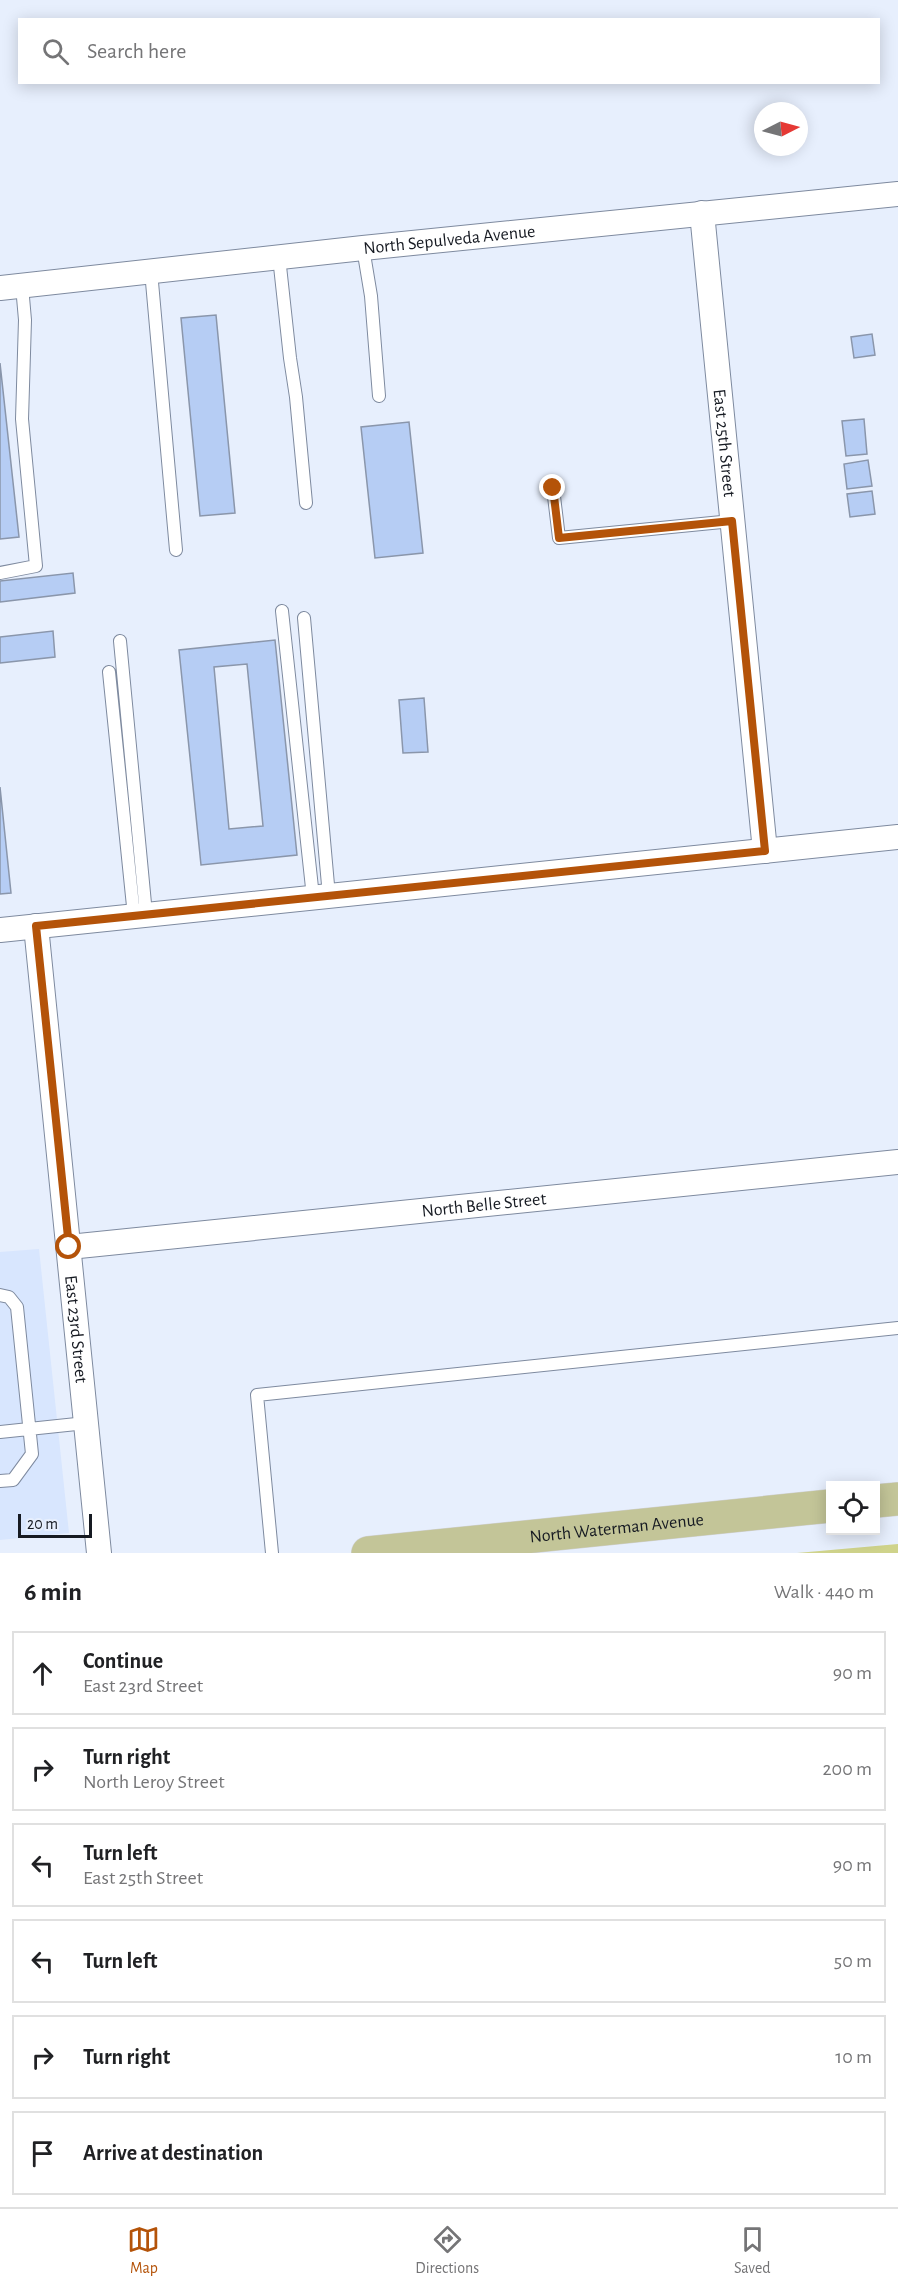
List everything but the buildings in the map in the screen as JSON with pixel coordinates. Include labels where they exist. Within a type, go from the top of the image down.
[{"type":"main road","points":[[880,1501],[898,1499]]},
{"type":"main road","name":"North Waterman Avenue","points":[[368,1553],[826,1507]]},
{"type":"street","name":"North Sepulveda Avenue","points":[[11,287],[363,248],[898,194]]},
{"type":"street","name":"East 25th Street","points":[[702,213],[765,851]]},
{"type":"street","points":[[0,930],[898,837]]},
{"type":"street","name":"East 23rd Street","points":[[36,926],[99,1553]]},
{"type":"street","name":"North Belle Street","points":[[69,1247],[898,1162]]},
{"type":"lane","points":[[363,248],[371,296],[380,396]]},
{"type":"lane","points":[[279,257],[306,503]]},
{"type":"lane","points":[[151,271],[176,550]]},
{"type":"lane","points":[[0,573],[36,566],[22,419],[25,320],[11,287]]},
{"type":"lane","points":[[553,488],[559,538],[732,521]]},
{"type":"lane","points":[[282,611],[321,897]]},
{"type":"lane","points":[[304,618],[321,897]]},
{"type":"lane","points":[[120,641],[140,915]]},
{"type":"lane","points":[[109,672],[140,915]]},
{"type":"lane","points":[[0,1295],[9,1297],[17,1307],[32,1454],[13,1480],[0,1481]]},
{"type":"lane","points":[[272,1553],[256,1395],[898,1328]]},
{"type":"lane","points":[[0,1432],[86,1423]]},
{"type":"shaded area","points":[[39,1249],[69,1533],[0,1540],[0,1252]]},
{"type":"green space","points":[[898,1544],[898,1553],[797,1553]]},
{"type":"route","points":[[69,1247],[36,926],[765,851],[732,521],[559,538],[553,488]]}]
